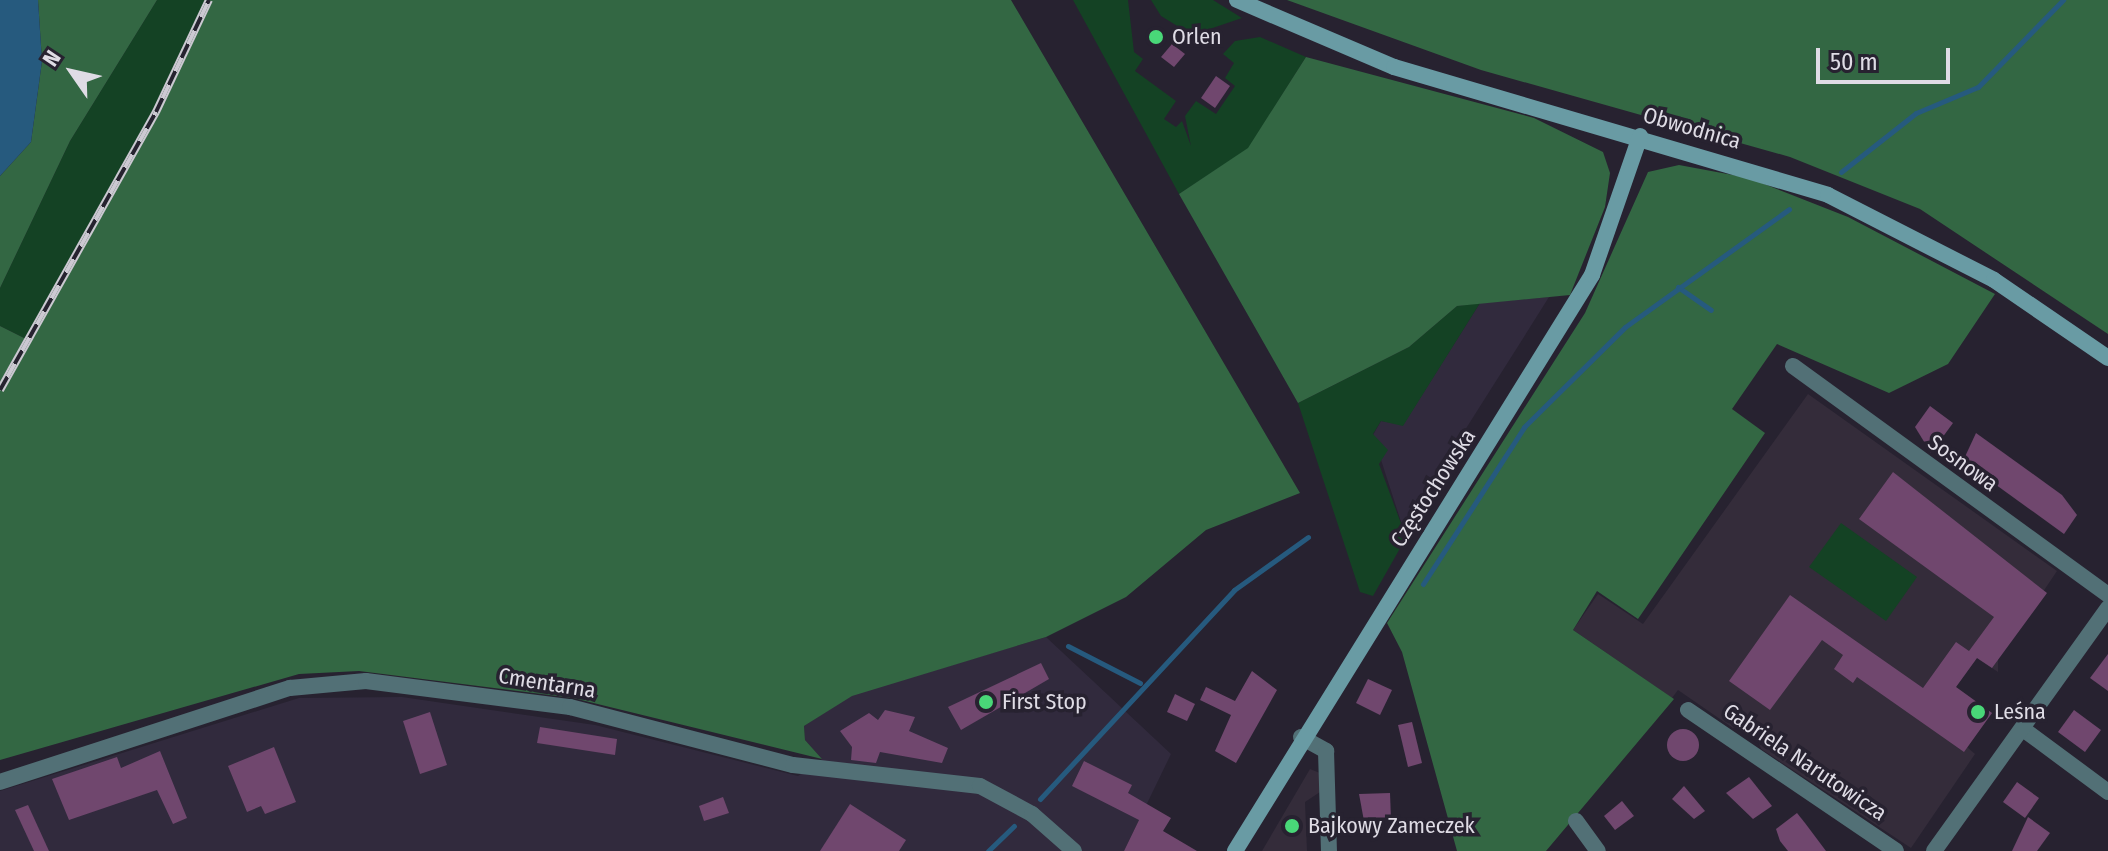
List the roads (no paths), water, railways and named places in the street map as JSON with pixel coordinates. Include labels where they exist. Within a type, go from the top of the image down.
[{"type":"main road","name":"Obwodnica","points":[[1237,0],[1383,63],[1640,136],[1867,212],[1994,280],[2108,358]]},
{"type":"main road","name":"Częstochowska","points":[[1235,851],[1301,737],[1592,275],[1640,136]]},
{"type":"street","name":"Sosnowa","points":[[1793,366],[2108,595]]},
{"type":"street","points":[[1934,851],[2108,608]]},
{"type":"street","name":"Cmentarna","points":[[0,782],[290,688],[366,681],[570,707],[793,765],[980,786],[1032,814],[1074,851]]},
{"type":"street","name":"Gabriela Narutowicza","points":[[1688,710],[1896,851]]},
{"type":"street","points":[[2023,729],[2108,792]]},
{"type":"street","points":[[1301,737],[1326,751],[1329,851]]},
{"type":"street","points":[[1576,821],[1598,851]]},
{"type":"water","points":[[0,0],[38,0],[42,61],[31,142],[0,176]]},
{"type":"waterway","points":[[1841,172],[1916,113],[1978,87],[2063,0]]},
{"type":"waterway","points":[[1423,584],[1524,427],[1625,327],[1789,209]]},
{"type":"waterway","points":[[1678,287],[1711,310]]},
{"type":"waterway","points":[[1040,799],[1234,590],[1308,537]]},
{"type":"waterway","points":[[1068,646],[1140,683]]},
{"type":"waterway","points":[[988,851],[1014,826]]},
{"type":"railway","points":[[0,390],[156,112],[209,0]]},
{"type":"place","name":"Orlen","points":[[1156,37]]},
{"type":"place","name":"First Stop","points":[[986,702]]},
{"type":"place","name":"Leśna","points":[[1978,712]]},
{"type":"place","name":"Bajkowy Zameczek","points":[[1292,826]]}]
